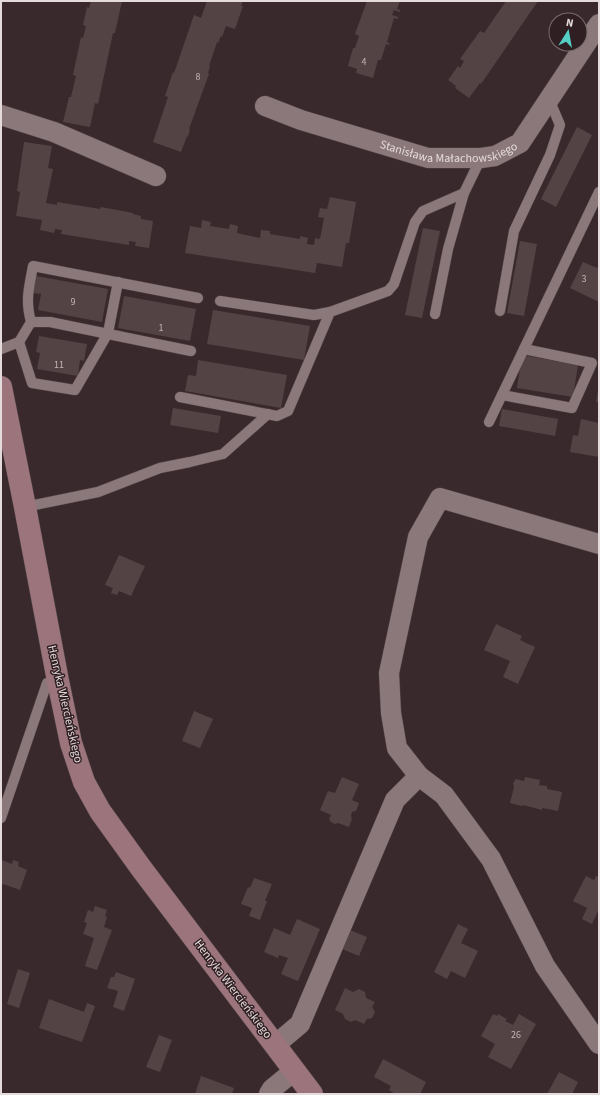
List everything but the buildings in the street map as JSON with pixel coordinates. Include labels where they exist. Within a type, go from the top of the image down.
[{"type":"street","name":"Stanisława Małachowskiego","points":[[265,106],[301,120],[428,158],[481,158],[495,156],[520,143],[599,24]]},
{"type":"street","points":[[1,115],[54,132],[156,176]]},
{"type":"street","name":"Henryka Wiercieńskiego","points":[[1,387],[71,743],[84,782],[100,811],[141,868],[312,1094]]},
{"type":"street","points":[[599,544],[440,498],[418,537],[389,673],[391,713],[397,748],[419,776],[444,795],[491,859],[545,966],[599,1044]]},
{"type":"street","points":[[275,1045],[300,1024],[396,800],[419,776]]},
{"type":"street","points":[[269,1094],[272,1089],[294,1071]]},
{"type":"lane","points":[[500,311],[514,231],[550,155],[560,125],[549,99]]},
{"type":"lane","points":[[435,314],[448,249],[464,193],[481,158]]},
{"type":"lane","points":[[489,422],[599,192]]},
{"type":"lane","points":[[220,301],[314,315],[330,312],[388,291],[394,284],[415,222],[422,211],[464,193]]},
{"type":"lane","points":[[1,349],[19,342],[31,322],[27,307],[33,266],[198,298]]},
{"type":"lane","points":[[19,342],[32,383],[75,390],[108,333],[118,282]]},
{"type":"lane","points":[[180,397],[277,416],[288,411],[330,312]]},
{"type":"lane","points":[[31,322],[50,322],[191,351]]},
{"type":"lane","points":[[502,395],[572,408],[592,363],[524,349]]},
{"type":"lane","points":[[25,507],[98,492],[160,468],[223,454],[268,414]]},
{"type":"lane","points":[[1,818],[47,684],[58,681]]}]
